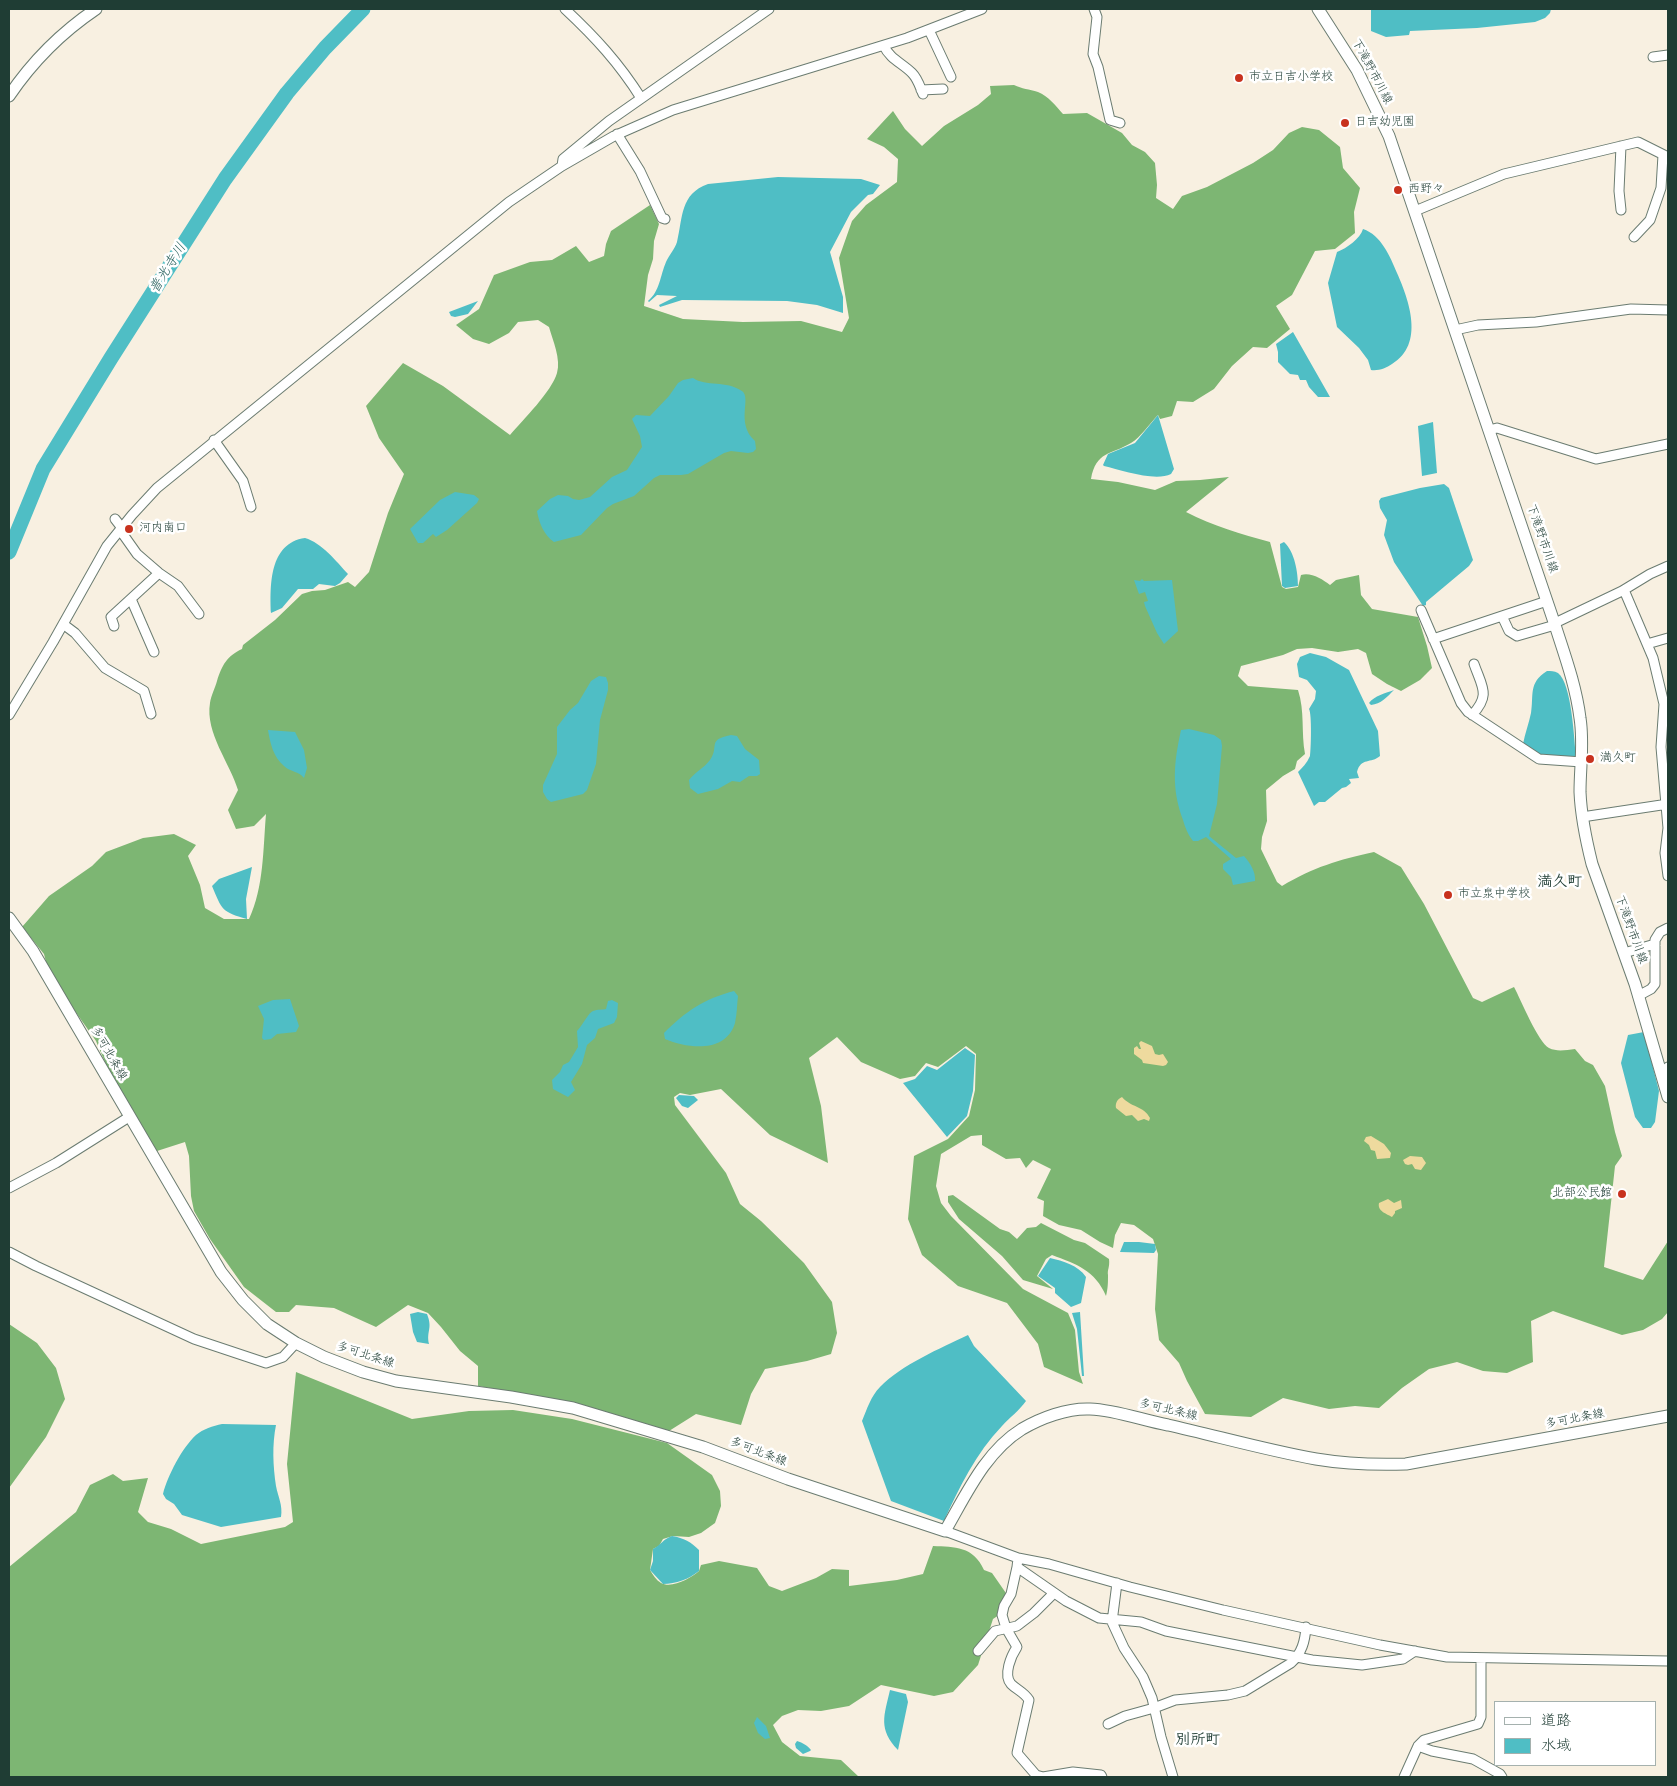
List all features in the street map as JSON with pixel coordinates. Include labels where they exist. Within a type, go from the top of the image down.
[{"type":"main road","points":[[9,96],[47,50],[83,17],[96,9]]},
{"type":"main road","name":"下滝野市川線","points":[[1318,9],[1357,70],[1389,136],[1416,211],[1573,680],[1580,719],[1582,817],[1592,864],[1665,1070],[1668,1098]]},
{"type":"main road","name":"多可北条線","points":[[9,918],[33,951],[221,1272],[267,1324],[296,1343],[324,1357],[363,1372],[396,1381],[511,1397],[573,1408],[703,1447],[788,1479],[945,1531],[986,1462],[1005,1442],[1021,1430],[1042,1419],[1068,1411],[1090,1409],[1127,1415],[1316,1459],[1368,1464],[1406,1464],[1668,1416]]},
{"type":"street","points":[[565,9],[605,48],[641,98]]},
{"type":"street","points":[[562,166],[563,159],[609,121],[769,9]]},
{"type":"street","points":[[9,715],[64,624],[107,546],[157,488],[509,202],[562,166],[616,135],[673,110],[884,46],[982,9]]},
{"type":"street","points":[[1094,9],[1097,17],[1093,54],[1100,74],[1110,120],[1120,123]]},
{"type":"street","points":[[929,30],[951,77]]},
{"type":"street","points":[[884,46],[889,55],[916,77],[922,92],[943,89]]},
{"type":"street","points":[[1653,57],[1668,55]]},
{"type":"street","points":[[609,121],[640,171],[662,218],[665,219]]},
{"type":"street","points":[[1416,211],[1482,181],[1504,174],[1638,142],[1665,156],[1661,188],[1650,220],[1634,237]]},
{"type":"street","points":[[1621,210],[1622,146]]},
{"type":"street","points":[[1455,330],[1478,325],[1536,322],[1631,310],[1668,310]]},
{"type":"street","points":[[1489,430],[1497,428],[1596,460],[1668,444]]},
{"type":"street","points":[[214,440],[243,481],[251,507]]},
{"type":"street","points":[[115,519],[137,554],[159,573],[174,582],[199,614]]},
{"type":"street","points":[[1502,616],[1509,631],[1516,636],[1555,624],[1668,566]]},
{"type":"street","points":[[114,626],[110,617],[159,573]]},
{"type":"street","points":[[1624,590],[1653,658],[1664,704],[1661,747],[1667,804],[1668,828],[1664,853],[1668,876]]},
{"type":"street","points":[[131,599],[154,652]]},
{"type":"street","points":[[1433,639],[1547,601]]},
{"type":"street","points":[[1421,610],[1462,703],[1468,712],[1539,759],[1582,762]]},
{"type":"street","points":[[64,624],[75,633],[104,668],[144,691],[151,714]]},
{"type":"street","points":[[1647,644],[1668,638]]},
{"type":"street","points":[[1472,715],[1483,701],[1484,693],[1474,664]]},
{"type":"street","points":[[1582,817],[1667,804]]},
{"type":"street","points":[[1638,996],[1651,989],[1654,984],[1655,940],[1660,932],[1668,928]]},
{"type":"street","points":[[1624,953],[1655,944]]},
{"type":"street","points":[[9,1188],[56,1163],[129,1117]]},
{"type":"street","points":[[9,1252],[194,1338],[266,1363],[283,1357],[296,1343]]},
{"type":"street","points":[[945,1531],[1018,1562],[1415,1652],[1447,1657],[1481,1659],[1668,1661]]},
{"type":"street","points":[[1018,1562],[1054,1593],[1099,1618],[1141,1622],[1166,1631],[1312,1660],[1362,1665],[1403,1659],[1415,1652]]},
{"type":"street","points":[[1018,1562],[1011,1594],[1004,1606],[1002,1615],[1006,1628],[1017,1647],[1010,1660],[1007,1676],[1011,1684],[1025,1694],[1029,1700],[1017,1752],[1036,1775],[1043,1777],[1073,1772],[1102,1775],[1102,1777]]},
{"type":"street","points":[[1116,1583],[1112,1619],[1124,1648],[1143,1676],[1173,1777]]},
{"type":"street","points":[[978,1651],[995,1631],[1016,1626],[1028,1618],[1054,1593]]},
{"type":"street","points":[[1108,1724],[1125,1716],[1175,1700],[1228,1695],[1245,1691],[1298,1657],[1305,1642],[1306,1627]]},
{"type":"street","points":[[1404,1777],[1418,1746],[1424,1740],[1478,1724],[1481,1717],[1481,1659]]},
{"type":"street","points":[[1418,1746],[1432,1751],[1473,1759],[1502,1777]]},
{"type":"green space","points":[[1014,85],[1042,94],[1063,114],[1087,113],[1122,133],[1132,145],[1145,152],[1155,163],[1156,198],[1173,209],[1182,196],[1207,187],[1253,163],[1273,150],[1289,133],[1302,127],[1319,130],[1340,147],[1343,168],[1360,188],[1354,212],[1355,233],[1335,249],[1315,251],[1292,295],[1276,306],[1290,329],[1267,348],[1253,347],[1232,366],[1214,389],[1193,402],[1177,401],[1172,416],[1160,419],[1158,415],[1135,440],[1101,458],[1093,470],[1091,479],[1118,482],[1155,490],[1176,481],[1229,477],[1186,512],[1217,526],[1270,542],[1282,587],[1286,589],[1298,587],[1301,575],[1305,574],[1324,580],[1330,585],[1336,580],[1359,575],[1361,595],[1372,609],[1418,617],[1432,668],[1420,680],[1401,691],[1372,674],[1366,653],[1358,649],[1338,652],[1312,648],[1297,649],[1283,655],[1241,666],[1238,676],[1248,686],[1298,690],[1301,706],[1305,754],[1297,761],[1295,769],[1266,790],[1267,821],[1262,837],[1261,849],[1277,882],[1282,886],[1327,865],[1374,852],[1401,867],[1424,904],[1473,998],[1482,1002],[1514,987],[1540,1038],[1549,1048],[1555,1050],[1575,1049],[1585,1061],[1593,1065],[1605,1086],[1622,1156],[1615,1166],[1604,1267],[1643,1280],[1668,1241],[1668,1312],[1662,1319],[1643,1330],[1622,1335],[1553,1311],[1531,1321],[1533,1362],[1507,1373],[1483,1371],[1457,1362],[1429,1369],[1402,1388],[1379,1408],[1355,1406],[1329,1409],[1283,1398],[1251,1417],[1205,1414],[1179,1363],[1159,1340],[1155,1309],[1158,1254],[1153,1239],[1134,1225],[1121,1223],[1115,1235],[1113,1248],[1081,1230],[1059,1225],[1043,1216],[1044,1201],[1037,1198],[1051,1169],[1033,1160],[1026,1168],[1020,1158],[1006,1159],[982,1145],[982,1135],[971,1136],[941,1154],[936,1186],[941,1203],[951,1216],[1023,1289],[1068,1313],[1075,1330],[1079,1372],[1083,1384],[1044,1367],[1038,1344],[1007,1303],[958,1286],[922,1255],[908,1219],[914,1156],[948,1139],[969,1116],[975,1090],[976,1054],[966,1046],[938,1067],[926,1063],[915,1076],[900,1079],[861,1062],[837,1037],[809,1058],[821,1106],[828,1163],[770,1135],[721,1089],[690,1095],[680,1093],[674,1097],[675,1105],[726,1173],[740,1204],[761,1221],[804,1263],[832,1302],[837,1333],[831,1354],[807,1361],[765,1369],[751,1394],[741,1425],[696,1414],[669,1431],[530,1395],[478,1386],[478,1366],[460,1351],[428,1313],[408,1305],[376,1327],[334,1308],[296,1305],[289,1312],[276,1312],[244,1287],[210,1239],[194,1211],[191,1196],[189,1156],[185,1142],[157,1151],[143,1134],[110,1074],[96,1041],[49,974],[44,954],[22,927],[49,896],[92,866],[106,852],[143,838],[174,834],[196,845],[188,856],[200,885],[205,908],[224,919],[249,919],[258,894],[266,814],[254,826],[236,829],[228,810],[238,790],[219,748],[209,714],[211,700],[219,675],[229,658],[242,649],[243,645],[275,620],[302,594],[325,590],[348,582],[355,587],[369,572],[388,513],[404,474],[379,438],[366,406],[403,363],[443,386],[510,435],[549,388],[557,373],[558,362],[549,327],[538,320],[518,322],[509,333],[489,344],[473,339],[456,325],[479,309],[494,275],[530,262],[552,260],[576,246],[589,262],[604,256],[611,231],[650,205],[659,224],[654,241],[653,259],[648,275],[644,306],[683,319],[743,322],[801,321],[842,332],[849,318],[839,258],[852,221],[866,205],[897,182],[898,159],[884,147],[867,139],[893,111],[905,129],[922,146],[944,126],[978,105],[991,94],[990,86]]},
{"type":"green space","points":[[953,1195],[1017,1239],[1027,1228],[1036,1227],[1041,1223],[1074,1240],[1085,1243],[1109,1259],[1106,1296],[1102,1287],[1084,1269],[1052,1255],[1046,1259],[1037,1276],[1053,1289],[1023,1280],[1002,1256],[959,1219],[948,1202],[948,1196]]},
{"type":"green space","points":[[9,1324],[37,1343],[56,1368],[65,1399],[46,1437],[9,1488]]},
{"type":"green space","points":[[296,1372],[412,1419],[469,1411],[513,1410],[572,1419],[667,1443],[712,1475],[720,1491],[721,1506],[715,1523],[701,1533],[689,1537],[673,1536],[663,1539],[659,1546],[653,1549],[650,1570],[661,1583],[676,1584],[699,1571],[701,1565],[719,1561],[757,1568],[769,1586],[782,1591],[816,1578],[832,1569],[849,1570],[849,1586],[897,1580],[923,1574],[933,1546],[949,1547],[969,1552],[980,1562],[984,1570],[992,1573],[1008,1596],[1005,1611],[993,1619],[978,1665],[953,1692],[934,1696],[881,1685],[849,1706],[821,1711],[798,1710],[782,1716],[773,1725],[782,1742],[800,1756],[841,1760],[859,1777],[9,1777],[9,1567],[76,1512],[90,1485],[113,1474],[123,1481],[148,1478],[138,1512],[148,1522],[171,1529],[201,1544],[285,1527],[293,1522],[287,1464]]},
{"type":"sand","points":[[1141,1041],[1152,1046],[1155,1054],[1163,1054],[1168,1062],[1166,1065],[1143,1063],[1134,1054],[1134,1048],[1137,1046],[1141,1049],[1139,1043]]},
{"type":"sand","points":[[1122,1097],[1144,1111],[1150,1118],[1149,1121],[1144,1119],[1138,1121],[1132,1115],[1126,1116],[1116,1108],[1117,1102]]},
{"type":"sand","points":[[1371,1136],[1384,1144],[1391,1153],[1390,1158],[1377,1159],[1375,1151],[1371,1150],[1364,1141],[1366,1137]]},
{"type":"sand","points":[[1410,1156],[1422,1157],[1426,1163],[1421,1170],[1415,1169],[1412,1164],[1405,1164],[1403,1160]]},
{"type":"sand","points":[[1388,1199],[1394,1203],[1401,1200],[1402,1208],[1395,1211],[1392,1217],[1379,1208],[1379,1203]]},
{"type":"water","points":[[1371,9],[1551,9],[1545,18],[1535,22],[1477,28],[1410,31],[1409,35],[1386,37],[1371,31]]},
{"type":"water","points":[[778,177],[861,179],[880,185],[873,194],[868,195],[851,212],[830,252],[843,297],[843,313],[817,305],[787,301],[682,300],[660,307],[659,305],[677,296],[657,295],[648,301],[655,293],[666,262],[676,245],[684,207],[692,194],[708,184]]},
{"type":"water","points":[[1363,229],[1375,236],[1388,253],[1402,284],[1411,321],[1411,334],[1408,345],[1402,355],[1390,365],[1377,370],[1371,370],[1368,360],[1359,348],[1337,327],[1328,283],[1337,252],[1353,243]]},
{"type":"water","points":[[478,301],[468,314],[455,317],[451,316],[449,312]]},
{"type":"water","points":[[1293,332],[1330,397],[1318,397],[1309,387],[1306,380],[1300,380],[1298,375],[1290,374],[1278,362],[1276,344]]},
{"type":"water","points":[[693,378],[698,381],[736,388],[745,394],[746,427],[755,441],[756,449],[748,453],[731,451],[724,453],[688,474],[660,475],[634,496],[607,508],[581,535],[554,542],[550,539],[542,528],[537,511],[550,499],[558,495],[579,500],[590,497],[612,477],[627,470],[642,447],[640,436],[632,419],[636,415],[650,416],[669,396],[678,383]]},
{"type":"water","points":[[1158,415],[1174,469],[1171,474],[1156,477],[1147,476],[1103,465],[1108,454],[1135,443]]},
{"type":"water","points":[[1433,422],[1437,473],[1422,476],[1418,426]]},
{"type":"water","points":[[1444,484],[1449,488],[1473,560],[1469,566],[1423,606],[1394,562],[1384,535],[1387,520],[1380,508],[1379,501],[1381,498]]},
{"type":"water","points":[[455,492],[474,495],[479,499],[447,530],[436,537],[433,534],[423,543],[418,543],[410,529],[440,500]]},
{"type":"water","points":[[305,538],[323,548],[348,574],[335,586],[319,584],[313,589],[298,589],[282,608],[271,613],[272,579],[278,557],[284,548],[293,542]]},
{"type":"water","points":[[1284,542],[1293,557],[1298,586],[1285,588],[1282,586],[1280,544]]},
{"type":"water","points":[[1142,579],[1144,581],[1172,580],[1178,631],[1164,644],[1145,606],[1144,602],[1148,601],[1145,592],[1139,594],[1134,580],[1140,581]]},
{"type":"water","points":[[1310,653],[1326,657],[1349,670],[1378,731],[1380,756],[1361,764],[1357,772],[1359,778],[1349,779],[1351,783],[1346,787],[1342,788],[1325,802],[1319,802],[1314,806],[1298,772],[1310,756],[1311,724],[1309,709],[1315,699],[1316,691],[1307,680],[1299,677],[1297,664],[1300,657]]},
{"type":"water","points":[[1547,671],[1558,673],[1563,679],[1571,712],[1576,757],[1562,758],[1541,755],[1523,744],[1531,713],[1534,685]]},
{"type":"water","points":[[599,676],[606,677],[608,690],[600,720],[596,764],[587,790],[583,794],[551,802],[543,792],[543,785],[557,754],[557,727],[578,703],[591,681]]},
{"type":"water","points":[[1394,690],[1381,702],[1371,705],[1369,703],[1377,697]]},
{"type":"water","points":[[1189,729],[1214,735],[1221,740],[1217,804],[1209,836],[1236,858],[1244,856],[1255,874],[1255,881],[1233,885],[1231,877],[1223,869],[1223,864],[1231,859],[1206,837],[1193,841],[1187,831],[1179,808],[1175,775],[1181,730]]},
{"type":"water","points":[[268,730],[295,732],[304,750],[307,768],[304,778],[300,774],[286,768],[277,758]]},
{"type":"water","points":[[731,735],[737,736],[745,749],[759,760],[760,774],[749,776],[740,782],[732,781],[718,789],[698,794],[690,788],[689,780],[710,760],[716,741]]},
{"type":"water","points":[[252,867],[246,899],[247,919],[224,909],[212,886],[219,879]]},
{"type":"water","points":[[734,991],[738,996],[735,1023],[724,1040],[706,1046],[695,1046],[665,1039],[664,1033],[688,1012],[704,1002]]},
{"type":"water","points":[[290,999],[299,1026],[296,1032],[277,1034],[271,1039],[264,1040],[262,1038],[264,1019],[258,1006],[273,1000]]},
{"type":"water","points":[[612,1000],[618,1003],[617,1017],[614,1023],[598,1029],[595,1038],[587,1045],[582,1064],[571,1082],[575,1090],[568,1097],[553,1089],[552,1080],[560,1072],[563,1065],[569,1062],[578,1047],[577,1031],[591,1012],[606,1009],[608,1001]]},
{"type":"water","points":[[1644,1032],[1659,1091],[1655,1122],[1651,1128],[1643,1128],[1635,1117],[1621,1063],[1628,1035]]},
{"type":"water","points":[[965,1048],[975,1055],[973,1091],[967,1116],[947,1137],[903,1083],[915,1079],[927,1066],[937,1070]]},
{"type":"water","points":[[679,1095],[694,1096],[698,1100],[688,1108],[682,1106],[676,1098]]},
{"type":"water","points":[[1124,1242],[1155,1244],[1156,1250],[1154,1253],[1120,1252]]},
{"type":"water","points":[[1050,1258],[1075,1267],[1086,1277],[1081,1303],[1071,1307],[1055,1293],[1055,1288],[1038,1276]]},
{"type":"water","points":[[418,1312],[427,1314],[429,1344],[417,1342],[413,1332],[410,1314]]},
{"type":"water","points":[[1080,1312],[1084,1376],[1082,1376],[1077,1329],[1072,1313]]},
{"type":"water","points":[[968,1335],[974,1346],[1026,1401],[993,1436],[976,1459],[944,1521],[891,1501],[862,1421],[874,1394],[889,1379],[922,1358]]},
{"type":"water","points":[[222,1424],[276,1425],[274,1463],[276,1486],[281,1505],[281,1517],[221,1527],[182,1515],[174,1504],[166,1499],[163,1494],[172,1470],[191,1440],[208,1428]]},
{"type":"water","points":[[672,1536],[687,1541],[699,1550],[699,1571],[682,1580],[663,1584],[650,1570],[653,1561],[653,1549]]},
{"type":"water","points":[[890,1690],[906,1694],[908,1702],[898,1750],[887,1735],[884,1722]]},
{"type":"water","points":[[757,1717],[766,1726],[770,1738],[765,1739],[758,1733],[754,1723]]},
{"type":"water","points":[[797,1741],[805,1744],[811,1750],[803,1754],[796,1748],[795,1744]]},
{"type":"waterway","name":"普光寺川","points":[[9,552],[43,469],[225,179],[287,93],[325,48],[363,9]]},
{"type":"place","name":"市立日吉小学校","points":[[1239,78]]},
{"type":"place","name":"日吉幼児園","points":[[1345,123]]},
{"type":"place","name":"西野々","points":[[1398,190]]},
{"type":"place","name":"河内南口","points":[[129,529]]},
{"type":"place","name":"満久町","points":[[1590,759]]},
{"type":"place","name":"市立泉中学校","points":[[1448,895]]},
{"type":"place","name":"北部公民館","points":[[1622,1194]]},
{"type":"district","name":"満久町","points":[[1560,883]]},
{"type":"district","name":"別所町","points":[[1198,1741]]}]
